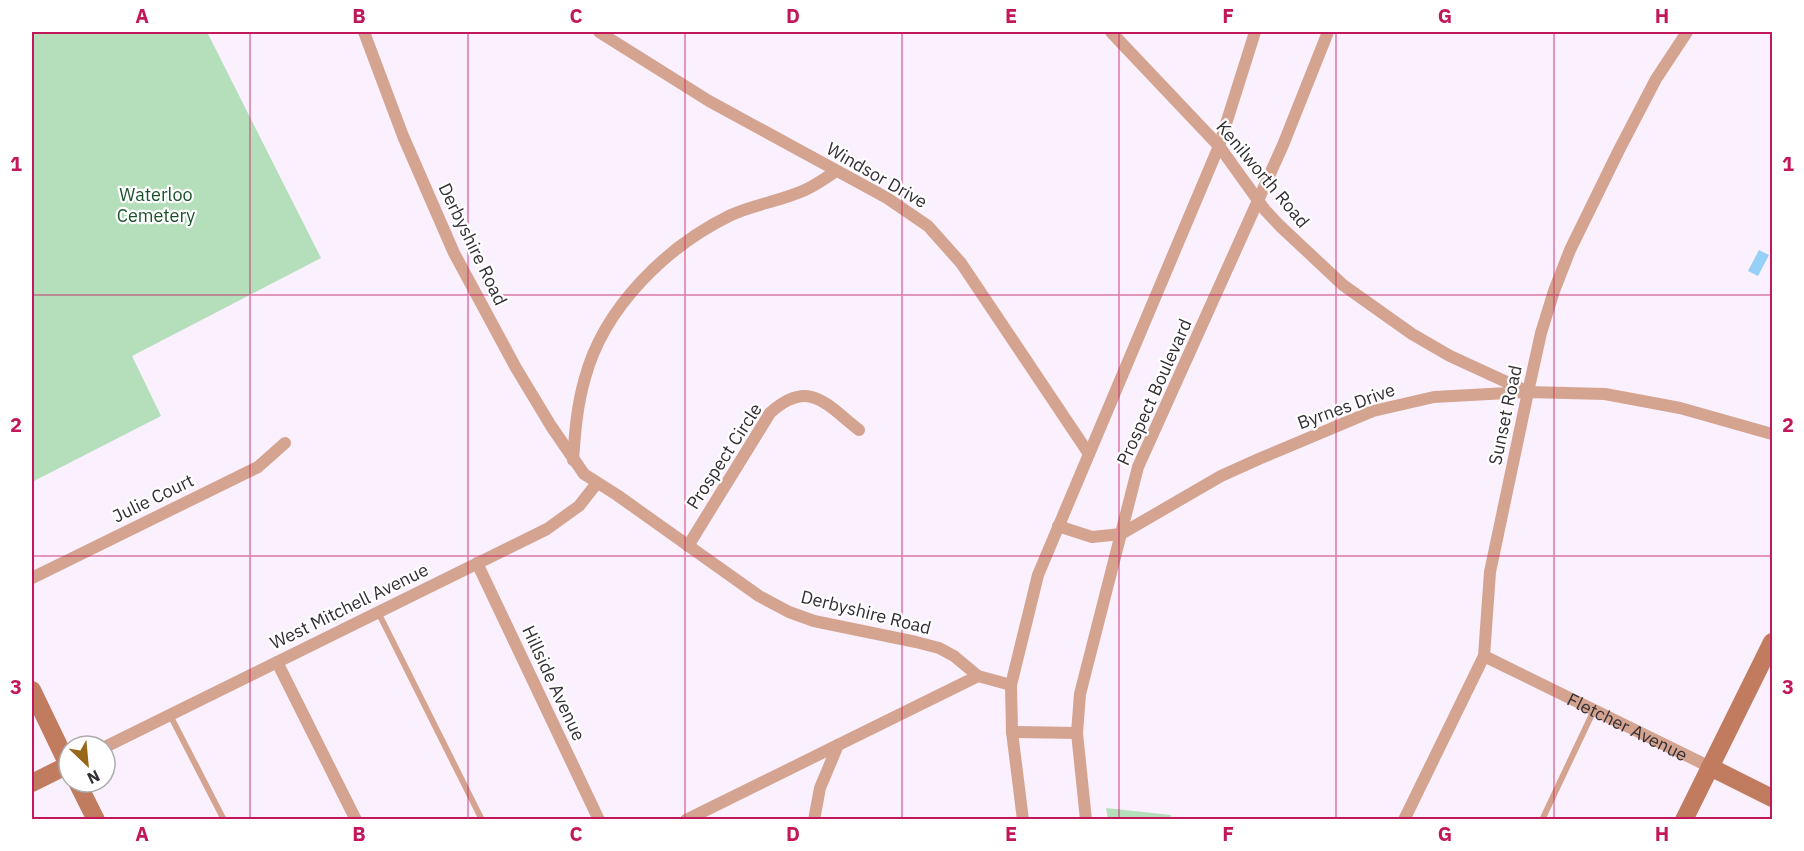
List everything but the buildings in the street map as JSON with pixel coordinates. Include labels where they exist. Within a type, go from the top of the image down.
[{"type":"main road","points":[[1684,819],[1773,642]]},
{"type":"main road","points":[[32,690],[36,710],[57,745]]},
{"type":"main road","name":"Fletcher Avenue","points":[[1710,767],[1773,798]]},
{"type":"main road","points":[[32,783],[57,771]]},
{"type":"main road","points":[[83,794],[96,819]]},
{"type":"street","name":"Derbyshire Road","points":[[364,32],[403,136],[454,253],[516,368],[584,474],[618,495],[759,596],[789,612],[831,625],[939,648],[954,656],[978,676],[1011,685]]},
{"type":"street","name":"Windsor Drive","points":[[599,32],[709,101],[908,211],[928,226],[961,262],[1089,454]]},
{"type":"street","name":"Kenilworth Road","points":[[1112,32],[1219,146],[1258,201],[1310,256],[1377,311],[1450,356],[1528,392]]},
{"type":"street","name":"Prospect Boulevard","points":[[1023,819],[1012,732],[1011,685],[1038,575],[1219,146],[1255,32]]},
{"type":"street","name":"Prospect Boulevard","points":[[1086,819],[1077,733],[1080,694],[1138,467],[1284,145],[1328,32]]},
{"type":"street","name":"Sunset Road","points":[[1404,819],[1484,656],[1490,572],[1528,392],[1542,333],[1570,250],[1588,210],[1656,79],[1687,32]]},
{"type":"street","points":[[573,460],[577,416],[585,376],[595,350],[627,299],[644,278],[678,247],[709,227],[759,204],[818,184],[836,171]]},
{"type":"street","name":"Byrnes Drive","points":[[1058,526],[1092,537],[1121,534],[1221,476],[1373,411],[1434,397],[1528,392],[1595,394],[1643,400],[1680,408],[1773,434]]},
{"type":"street","name":"Prospect Circle","points":[[688,546],[770,413],[781,403],[795,397],[809,395],[822,401],[858,430]]},
{"type":"street","name":"Julie Court","points":[[32,578],[258,467],[285,443]]},
{"type":"street","name":"West Mitchell Avenue","points":[[117,741],[547,529],[579,506],[597,483]]},
{"type":"street","name":"Hillside Avenue","points":[[477,563],[599,819]]},
{"type":"street","name":"Fletcher Avenue","points":[[1484,656],[1710,767]]},
{"type":"street","points":[[277,662],[356,819]]},
{"type":"street","points":[[686,819],[978,676]]},
{"type":"street","points":[[1012,732],[1077,733]]},
{"type":"street","points":[[814,819],[820,788],[838,745]]},
{"type":"lane","points":[[378,612],[482,819]]},
{"type":"lane","points":[[1542,819],[1594,710]]},
{"type":"lane","points":[[170,715],[224,819]]},
{"type":"green space","name":"Waterloo Cemetery","points":[[32,32],[207,32],[321,258],[132,356],[161,416],[32,482]]},
{"type":"green space","points":[[1106,808],[1171,815],[1170,819],[1108,819]]},
{"type":"water","points":[[1759,250],[1769,255],[1758,276],[1748,271]]}]
